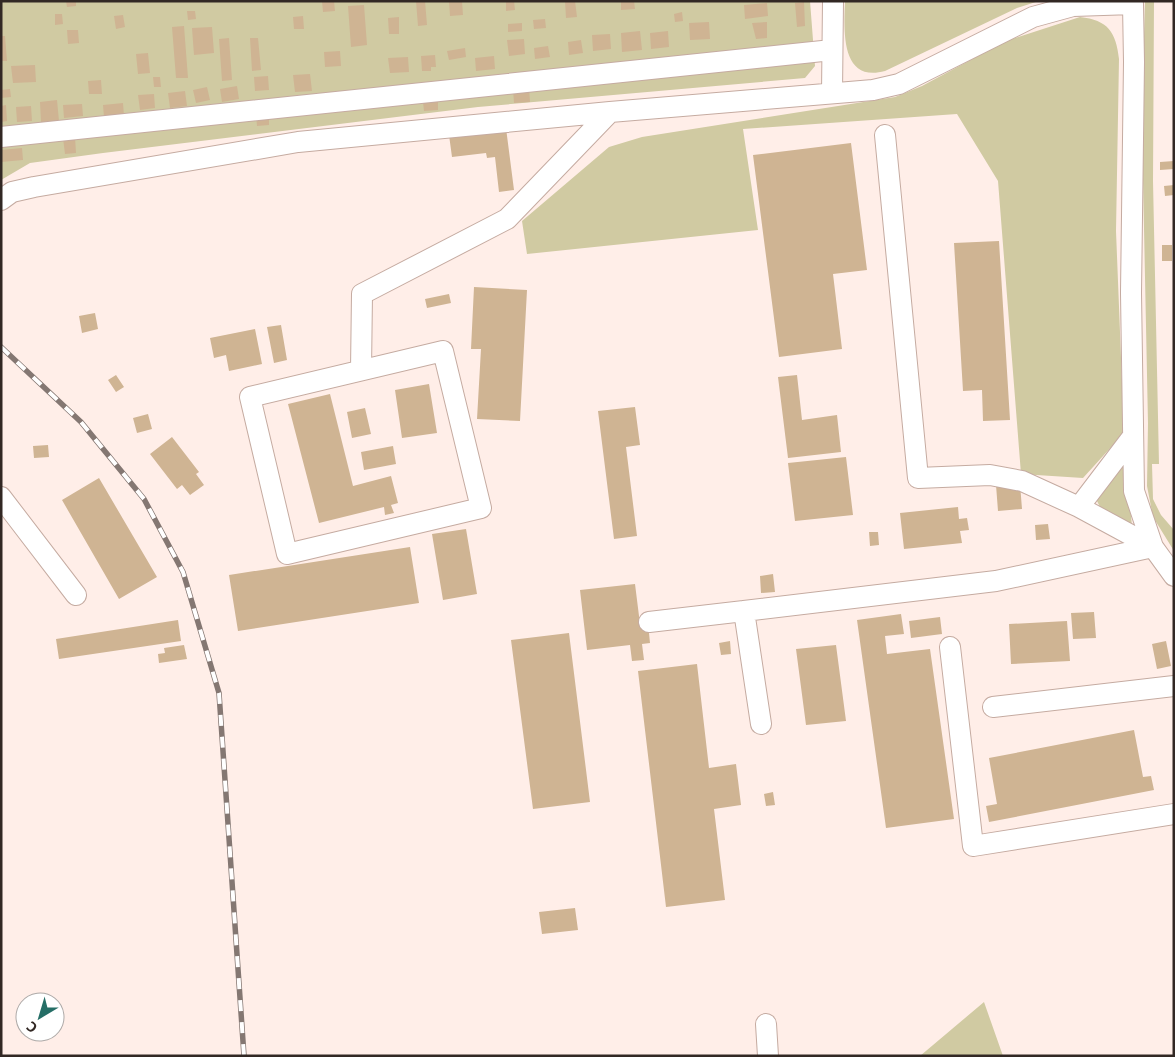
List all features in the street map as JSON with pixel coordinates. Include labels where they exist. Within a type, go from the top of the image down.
[{"type":"street","points":[[833,1],[832,50],[840,93]]},
{"type":"street","points":[[1,200],[12,192],[34,187],[298,142],[610,112],[873,90],[899,84],[1033,16],[1074,6],[1133,3],[1131,293],[1134,491],[1152,547],[1174,576]]},
{"type":"street","points":[[1,137],[832,50]]},
{"type":"street","points":[[361,370],[362,294],[507,219],[610,112]]},
{"type":"street","points":[[885,136],[918,478],[990,475],[1022,481],[1078,507],[1152,547]]},
{"type":"street","points":[[444,351],[481,508],[287,554],[250,397],[361,370],[444,351]]},
{"type":"street","points":[[1078,507],[1133,436]]},
{"type":"street","points":[[1,497],[76,596]]},
{"type":"street","points":[[649,622],[996,581],[1152,547]]},
{"type":"street","points":[[744,611],[760,724]]},
{"type":"street","points":[[950,647],[973,846],[1174,814]]},
{"type":"street","points":[[993,707],[1174,686]]},
{"type":"street","points":[[766,1024],[768,1056]]},
{"type":"shaded area","points":[[1,1],[810,1],[815,66],[805,78],[478,107],[30,163],[1,180]]},
{"type":"shaded area","points":[[845,1],[1039,1],[1017,8],[885,71],[870,73],[860,69],[852,62],[848,51],[844,26]]},
{"type":"shaded area","points":[[1145,1],[1154,1],[1153,181],[1159,464],[1152,464],[1153,499],[1161,515],[1174,530],[1174,551],[1153,517],[1147,486],[1148,423],[1143,180],[1140,179]]},
{"type":"shaded area","points":[[1080,17],[1097,21],[1109,29],[1116,41],[1119,59],[1116,231],[1124,433],[1083,478],[1021,474],[998,181],[957,114],[743,129],[758,230],[527,254],[522,221],[609,147],[642,137],[895,97],[922,86],[1006,41]]},
{"type":"shaded area","points":[[1125,456],[1132,526],[1101,509],[1096,499]]},
{"type":"shaded area","points":[[984,1002],[1003,1056],[920,1056]]},
{"type":"building","points":[[66,1],[76,1],[76,6],[67,7]]},
{"type":"building","points":[[322,1],[334,1],[335,11],[323,12]]},
{"type":"building","points":[[416,1],[425,1],[427,25],[418,26]]},
{"type":"building","points":[[449,1],[462,1],[463,15],[450,16]]},
{"type":"building","points":[[506,1],[514,1],[515,10],[506,11]]},
{"type":"building","points":[[565,1],[575,1],[577,17],[566,18]]},
{"type":"building","points":[[621,1],[634,1],[635,9],[621,10]]},
{"type":"building","points":[[804,2],[805,26],[797,27],[795,3]]},
{"type":"building","points":[[767,3],[768,16],[745,19],[744,5]]},
{"type":"building","points":[[364,5],[367,45],[351,47],[348,6]]},
{"type":"building","points":[[187,11],[195,11],[196,19],[188,20]]},
{"type":"building","points":[[682,12],[683,21],[675,22],[674,14]]},
{"type":"building","points":[[55,14],[62,14],[63,24],[55,25]]},
{"type":"building","points":[[123,15],[125,27],[116,29],[114,16]]},
{"type":"building","points":[[303,16],[304,29],[294,29],[293,17]]},
{"type":"building","points":[[399,17],[399,34],[389,34],[388,18]]},
{"type":"building","points":[[545,19],[546,28],[534,29],[533,20]]},
{"type":"building","points":[[709,22],[710,39],[690,40],[689,23]]},
{"type":"building","points":[[767,22],[767,38],[756,39],[752,23]]},
{"type":"building","points":[[522,23],[522,31],[508,32],[508,24]]},
{"type":"building","points":[[184,26],[188,78],[176,78],[172,27]]},
{"type":"building","points":[[212,27],[214,53],[194,55],[192,28]]},
{"type":"building","points":[[67,30],[78,30],[79,43],[68,44]]},
{"type":"building","points":[[640,31],[642,50],[622,52],[621,33]]},
{"type":"building","points":[[668,31],[669,47],[651,49],[650,33]]},
{"type":"building","points":[[610,34],[611,49],[593,51],[592,35]]},
{"type":"building","points":[[1,36],[5,36],[7,61],[1,61]]},
{"type":"building","points":[[229,38],[232,80],[222,81],[219,39]]},
{"type":"building","points":[[250,38],[258,38],[261,70],[252,71]]},
{"type":"building","points":[[524,39],[525,54],[509,56],[507,40]]},
{"type":"building","points":[[581,40],[583,53],[569,55],[568,42]]},
{"type":"building","points":[[548,46],[550,57],[535,59],[534,48]]},
{"type":"building","points":[[465,48],[466,57],[449,60],[447,51]]},
{"type":"building","points":[[340,51],[341,66],[325,67],[324,52]]},
{"type":"building","points":[[148,53],[150,73],[138,74],[136,54]]},
{"type":"building","points":[[435,55],[436,67],[431,67],[431,71],[422,71],[421,56]]},
{"type":"building","points":[[494,56],[495,69],[476,71],[475,58]]},
{"type":"building","points":[[408,57],[409,72],[390,73],[388,58]]},
{"type":"building","points":[[35,65],[36,82],[13,83],[11,66]]},
{"type":"building","points":[[310,74],[312,91],[295,92],[293,75]]},
{"type":"building","points":[[268,76],[269,90],[255,91],[254,77]]},
{"type":"building","points":[[153,77],[160,77],[161,87],[154,87]]},
{"type":"building","points":[[101,80],[102,94],[89,94],[88,81]]},
{"type":"building","points":[[237,86],[239,99],[222,102],[220,89]]},
{"type":"building","points":[[207,87],[210,100],[196,103],[193,90]]},
{"type":"building","points":[[529,87],[530,102],[514,103],[513,89]]},
{"type":"building","points":[[10,89],[11,97],[1,98],[1,90]]},
{"type":"building","points":[[185,91],[187,106],[170,108],[168,93]]},
{"type":"building","points":[[154,94],[155,108],[140,110],[138,95]]},
{"type":"building","points":[[57,100],[59,121],[41,122],[40,102]]},
{"type":"building","points":[[438,101],[438,110],[424,111],[423,102]]},
{"type":"building","points":[[123,103],[124,116],[104,117],[103,105]]},
{"type":"building","points":[[82,104],[83,116],[64,118],[63,105]]},
{"type":"building","points":[[6,105],[7,121],[1,122],[1,106]]},
{"type":"building","points":[[31,106],[32,121],[17,122],[16,107]]},
{"type":"building","points":[[269,114],[269,125],[257,126],[256,115]]},
{"type":"building","points":[[506,128],[514,190],[499,192],[495,157],[487,158],[486,153],[452,157],[449,135]]},
{"type":"building","points":[[75,137],[76,153],[65,154],[63,138]]},
{"type":"building","points":[[851,143],[867,270],[833,274],[842,349],[779,357],[753,155]]},
{"type":"building","points":[[22,148],[23,160],[1,162],[1,150]]},
{"type":"building","points":[[1174,161],[1174,169],[1160,170],[1160,162]]},
{"type":"building","points":[[1174,185],[1174,195],[1165,196],[1164,186]]},
{"type":"building","points":[[999,241],[1010,420],[983,421],[982,390],[963,391],[954,243]]},
{"type":"building","points":[[1162,245],[1172,245],[1172,261],[1162,261]]},
{"type":"building","points":[[474,287],[527,290],[520,421],[477,419],[481,349],[471,349]]},
{"type":"building","points":[[449,294],[451,303],[427,308],[425,299]]},
{"type":"building","points":[[95,313],[98,329],[82,333],[79,316]]},
{"type":"building","points":[[281,325],[287,360],[274,363],[267,327]]},
{"type":"building","points":[[255,329],[262,364],[229,371],[226,355],[214,358],[210,338]]},
{"type":"building","points":[[116,375],[124,387],[116,392],[108,380]]},
{"type":"building","points":[[797,375],[802,420],[837,415],[841,452],[788,458],[778,377]]},
{"type":"building","points":[[429,384],[437,433],[402,438],[395,390]]},
{"type":"building","points":[[330,394],[353,486],[391,476],[398,503],[391,505],[394,513],[385,515],[384,507],[319,523],[288,404]]},
{"type":"building","points":[[635,407],[640,445],[626,447],[637,536],[614,539],[598,411]]},
{"type":"building","points":[[365,408],[371,434],[352,438],[347,412]]},
{"type":"building","points":[[148,414],[152,429],[137,433],[133,418]]},
{"type":"building","points":[[172,437],[199,472],[196,474],[204,485],[190,495],[182,485],[177,489],[150,454]]},
{"type":"building","points":[[48,445],[49,457],[34,458],[33,446]]},
{"type":"building","points":[[393,446],[396,464],[364,470],[361,452]]},
{"type":"building","points":[[846,457],[853,515],[795,521],[788,463]]},
{"type":"building","points":[[99,478],[157,577],[119,599],[62,500]]},
{"type":"building","points":[[1020,484],[1022,509],[998,511],[996,485]]},
{"type":"building","points":[[958,507],[959,519],[967,518],[969,530],[960,531],[962,543],[904,549],[900,513]]},
{"type":"building","points":[[1048,524],[1050,539],[1036,540],[1035,525]]},
{"type":"building","points":[[466,529],[477,594],[443,600],[432,534]]},
{"type":"building","points":[[869,532],[878,532],[879,545],[870,546]]},
{"type":"building","points":[[410,547],[419,603],[238,631],[229,575]]},
{"type":"building","points":[[773,574],[775,592],[761,593],[760,576]]},
{"type":"building","points":[[635,584],[640,624],[648,623],[650,643],[642,644],[644,660],[632,661],[630,645],[587,650],[580,590]]},
{"type":"building","points":[[1094,612],[1096,638],[1073,639],[1071,613]]},
{"type":"building","points":[[901,614],[904,634],[885,636],[887,654],[930,649],[954,819],[886,828],[857,620]]},
{"type":"building","points":[[940,617],[942,634],[911,638],[909,621]]},
{"type":"building","points":[[178,620],[181,641],[59,659],[56,639]]},
{"type":"building","points":[[1067,621],[1070,661],[1011,664],[1009,624]]},
{"type":"building","points":[[569,633],[590,802],[533,809],[511,640]]},
{"type":"building","points":[[730,641],[731,654],[721,655],[719,643]]},
{"type":"building","points":[[1166,641],[1171,666],[1157,669],[1152,644]]},
{"type":"building","points":[[184,645],[187,659],[159,663],[158,654],[165,653],[164,648]]},
{"type":"building","points":[[836,645],[846,721],[806,725],[796,649]]},
{"type":"building","points":[[697,664],[709,768],[736,764],[741,805],[714,809],[725,900],[666,907],[638,671]]},
{"type":"building","points":[[1134,730],[1143,777],[1151,776],[1154,790],[989,822],[986,806],[997,804],[989,758]]},
{"type":"building","points":[[773,792],[775,805],[766,806],[764,794]]},
{"type":"building","points":[[575,908],[578,930],[542,934],[539,912]]},
{"type":"railway","points":[[1,347],[81,422],[144,499],[183,572],[219,693],[244,1056]]}]
